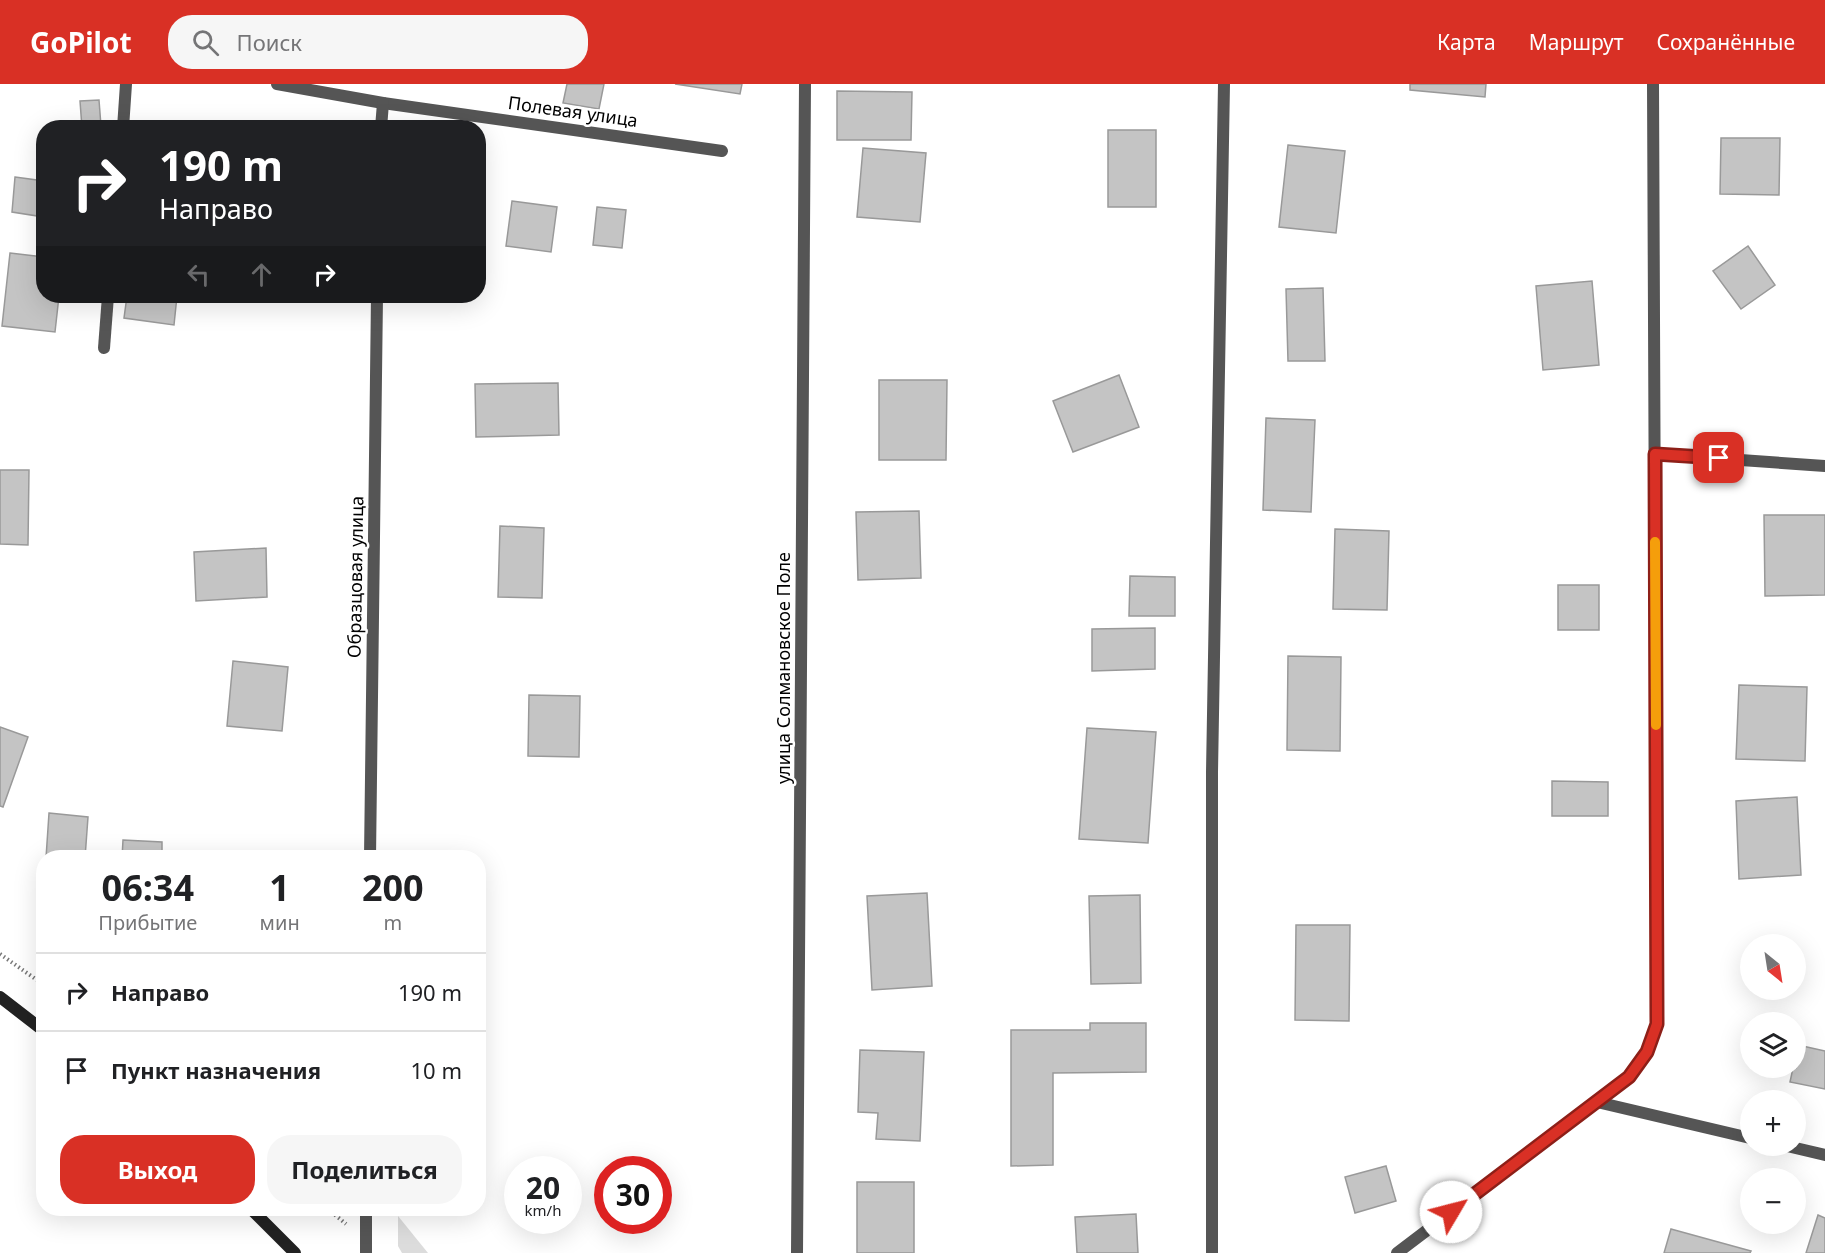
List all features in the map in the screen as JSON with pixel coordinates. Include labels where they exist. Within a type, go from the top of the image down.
[{"type":"street","points":[[124,120],[126,84]]},
{"type":"street","name":"Полевая улица","points":[[277,84],[383,103],[722,151]]},
{"type":"street","name":"улица Солмановское Поле","points":[[797,1253],[805,84]]},
{"type":"street","points":[[1212,1253],[1212,772],[1224,84]]},
{"type":"street","points":[[1397,1253],[1629,1077],[1647,1052],[1657,1024],[1653,84]]},
{"type":"street","points":[[382,120],[383,103]]},
{"type":"street","points":[[104,348],[107,303]]},
{"type":"street","name":"Образцовая улица","points":[[370,850],[377,303]]},
{"type":"street","points":[[1655,454],[1825,466]]},
{"type":"street","points":[[0,997],[36,1025]]},
{"type":"street","points":[[1597,1102],[1740,1136]]},
{"type":"street","points":[[1806,1151],[1825,1155]]},
{"type":"street","points":[[258,1216],[295,1253]]},
{"type":"street","points":[[366,1216],[366,1253]]},
{"type":"path","points":[[0,954],[36,979]]},
{"type":"shaded area","points":[[398,1216],[428,1253],[402,1253],[398,1246]]},
{"type":"building","points":[[567,84],[604,84],[599,109],[563,103]]},
{"type":"building","points":[[675,84],[742,84],[740,94]]},
{"type":"building","points":[[1410,84],[1486,84],[1485,97],[1410,90]]},
{"type":"building","points":[[837,91],[912,92],[911,140],[837,140]]},
{"type":"building","points":[[99,100],[101,120],[81,120],[80,101]]},
{"type":"building","points":[[1108,130],[1156,130],[1156,207],[1108,207]]},
{"type":"building","points":[[1721,138],[1780,138],[1779,195],[1720,194]]},
{"type":"building","points":[[1288,145],[1345,151],[1336,233],[1279,227]]},
{"type":"building","points":[[863,148],[926,153],[920,222],[857,217]]},
{"type":"building","points":[[15,177],[36,180],[36,216],[12,212]]},
{"type":"building","points":[[512,201],[557,207],[551,252],[506,246]]},
{"type":"building","points":[[597,207],[626,210],[622,248],[593,245]]},
{"type":"building","points":[[1748,246],[1775,285],[1741,309],[1713,271]]},
{"type":"building","points":[[10,253],[36,256],[36,303],[58,303],[55,332],[2,326]]},
{"type":"building","points":[[1592,281],[1599,365],[1543,370],[1536,286]]},
{"type":"building","points":[[1323,288],[1325,361],[1288,361],[1286,289]]},
{"type":"building","points":[[126,303],[176,303],[174,325],[124,318]]},
{"type":"building","points":[[1119,375],[1139,427],[1073,452],[1053,401]]},
{"type":"building","points":[[879,380],[947,380],[946,460],[879,460]]},
{"type":"building","points":[[558,383],[559,435],[476,437],[475,384]]},
{"type":"building","points":[[1266,418],[1315,420],[1311,512],[1263,510]]},
{"type":"building","points":[[0,470],[29,470],[28,545],[0,544]]},
{"type":"building","points":[[919,511],[921,578],[858,580],[856,512]]},
{"type":"building","points":[[1764,515],[1825,515],[1825,595],[1765,596]]},
{"type":"building","points":[[500,526],[544,528],[542,598],[498,597]]},
{"type":"building","points":[[1335,529],[1389,531],[1387,610],[1333,609]]},
{"type":"building","points":[[266,548],[267,597],[196,601],[194,552]]},
{"type":"building","points":[[1130,576],[1175,577],[1175,616],[1129,616]]},
{"type":"building","points":[[1558,585],[1599,585],[1599,630],[1558,630]]},
{"type":"building","points":[[1155,628],[1155,669],[1092,671],[1092,629]]},
{"type":"building","points":[[1288,656],[1341,657],[1340,751],[1287,750]]},
{"type":"building","points":[[233,661],[288,667],[282,731],[227,726]]},
{"type":"building","points":[[1739,685],[1807,687],[1805,761],[1736,759]]},
{"type":"building","points":[[529,695],[580,696],[579,757],[528,756]]},
{"type":"building","points":[[0,727],[28,737],[3,807],[0,806]]},
{"type":"building","points":[[1087,728],[1156,732],[1148,843],[1079,839]]},
{"type":"building","points":[[1552,781],[1608,782],[1608,816],[1552,816]]},
{"type":"building","points":[[1797,797],[1801,875],[1739,879],[1736,801]]},
{"type":"building","points":[[49,813],[88,817],[86,850],[47,850]]},
{"type":"building","points":[[123,840],[162,842],[162,850],[122,850]]},
{"type":"building","points":[[927,893],[932,986],[872,990],[867,896]]},
{"type":"building","points":[[1140,895],[1141,983],[1091,984],[1089,896]]},
{"type":"building","points":[[1296,925],[1350,925],[1349,1021],[1295,1020]]},
{"type":"building","points":[[1090,1023],[1146,1023],[1146,1072],[1053,1073],[1053,1165],[1011,1166],[1011,1030],[1090,1030]]},
{"type":"building","points":[[1806,1047],[1825,1051],[1825,1089],[1790,1082],[1791,1078],[1806,1078]]},
{"type":"building","points":[[860,1050],[924,1052],[920,1141],[876,1139],[878,1113],[858,1112]]},
{"type":"building","points":[[1386,1166],[1396,1201],[1355,1213],[1345,1177]]},
{"type":"building","points":[[857,1182],[914,1182],[914,1253],[857,1253]]},
{"type":"building","points":[[1136,1214],[1138,1253],[1077,1253],[1075,1217]]},
{"type":"building","points":[[1818,1215],[1825,1218],[1825,1253],[1806,1253]]},
{"type":"building","points":[[1671,1229],[1751,1251],[1750,1253],[1664,1253]]},
{"type":"slow traffic","points":[[1655,542],[1656,725]]},
{"type":"route","points":[[1451,1212],[1629,1077],[1647,1052],[1657,1024],[1655,454],[1719,458]]}]
